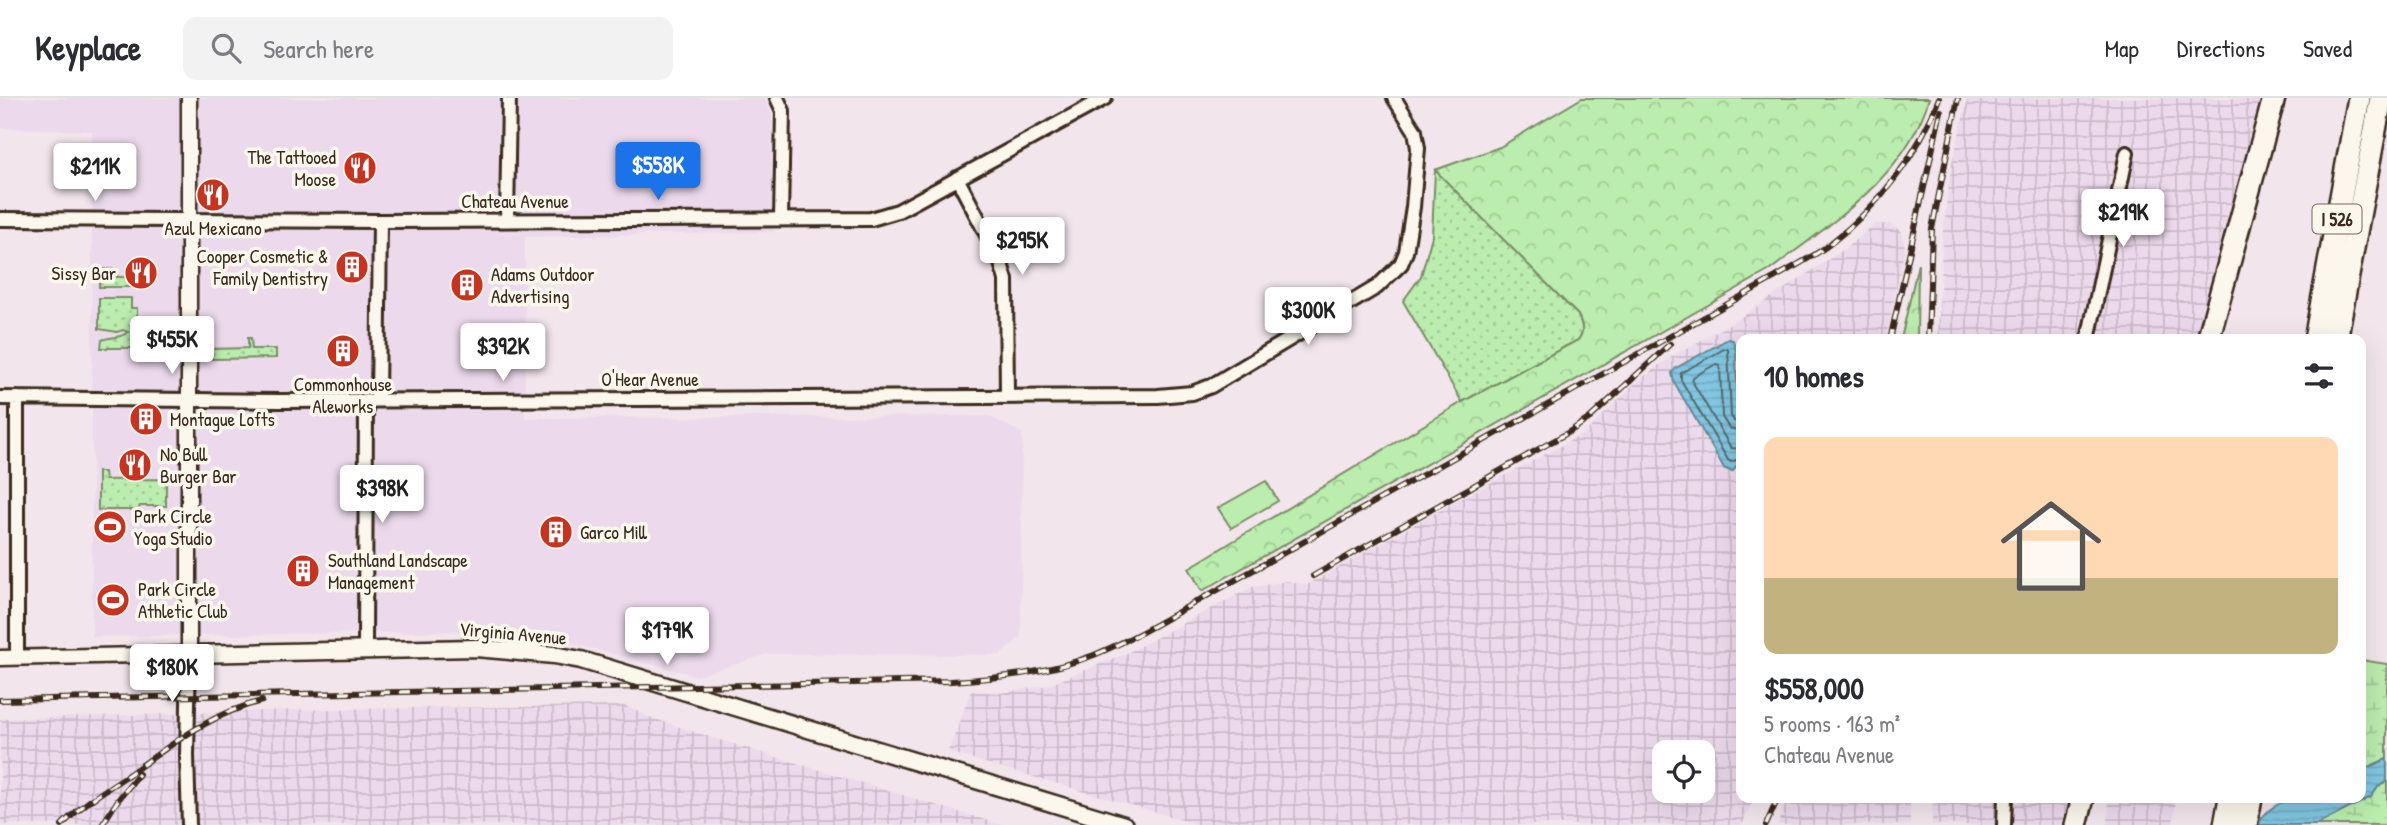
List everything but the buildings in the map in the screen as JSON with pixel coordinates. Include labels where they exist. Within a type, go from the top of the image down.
[{"type":"highway","points":[[2210,334],[2274,98]]},
{"type":"highway","name":"I 526","points":[[2316,334],[2359,98]]},
{"type":"highway","name":"I 526","points":[[2337,334],[2381,98]]},
{"type":"highway","points":[[2076,825],[2082,803]]},
{"type":"highway","points":[[2225,825],[2229,803]]},
{"type":"highway","points":[[2246,825],[2250,803]]},
{"type":"main road","name":"Virginia Avenue","points":[[189,654],[476,648],[554,655],[581,660],[1124,825]]},
{"type":"street","points":[[189,98],[189,825]]},
{"type":"street","points":[[507,220],[509,98]]},
{"type":"street","points":[[777,98],[784,105],[781,219]]},
{"type":"street","name":"Chateau Avenue","points":[[0,219],[871,219],[898,211],[1105,98]]},
{"type":"street","name":"O'Hear Avenue","points":[[0,398],[372,400],[1158,396],[1192,393],[1211,386],[1377,287],[1401,264],[1406,252],[1414,201],[1418,149],[1415,131],[1398,99]]},
{"type":"street","points":[[2089,334],[2127,153]]},
{"type":"street","points":[[957,178],[1000,260],[1006,281],[1007,396]]},
{"type":"street","points":[[365,650],[380,221]]},
{"type":"street","points":[[17,398],[17,658]]},
{"type":"street","name":"Virginia Avenue","points":[[0,658],[189,654]]},
{"type":"street","points":[[2004,825],[2005,803]]},
{"type":"shaded area","points":[[0,98],[765,98],[772,116],[774,232],[525,237],[525,418],[989,416],[1022,433],[1021,637],[1000,655],[768,654],[697,676],[548,637],[484,631],[92,637],[92,131],[0,128]]},
{"type":"shaded area","points":[[1968,98],[2260,98],[2196,334],[1938,334],[1942,238],[1951,167]]},
{"type":"shaded area","points":[[1875,224],[1889,224],[1901,231],[1905,247],[1887,334],[1736,334],[1736,803],[1752,803],[1742,825],[1199,825],[948,752],[971,691],[1000,693],[1049,685],[1125,654],[1252,587],[1287,581],[1307,585],[1585,433],[1635,383],[1666,360],[1740,318],[1843,250]]},
{"type":"shaded area","points":[[625,706],[710,737],[1002,825],[0,825],[0,719],[327,709]]},
{"type":"shaded area","points":[[1786,803],[1910,803],[1910,825],[1777,825]]},
{"type":"shaded area","points":[[1933,803],[2072,803],[2065,825],[1932,825]]},
{"type":"shaded area","points":[[2109,803],[2175,803],[2173,825],[2108,825]]},
{"type":"green space","points":[[1582,98],[1929,98],[1918,126],[1885,174],[1864,196],[1770,270],[1202,591],[1189,568],[1462,402],[1578,340],[1582,324],[1578,315],[1435,170],[1500,147]]},
{"type":"green space","points":[[1435,170],[1578,315],[1582,328],[1578,340],[1462,402],[1403,301],[1421,276],[1432,236]]},
{"type":"green space","points":[[1918,264],[1917,334],[1902,334]]},
{"type":"green space","points":[[99,269],[117,269],[117,277],[140,277],[140,287],[99,287]]},
{"type":"green space","points":[[99,298],[131,298],[131,308],[137,308],[137,318],[166,318],[166,331],[146,348],[101,348],[102,340],[128,332],[99,329]]},
{"type":"green space","points":[[248,338],[251,338],[252,349],[276,349],[276,358],[212,359],[212,349],[248,348]]},
{"type":"green space","points":[[98,472],[104,472],[105,480],[166,479],[166,506],[140,506],[138,510],[98,510]]},
{"type":"green space","points":[[1266,481],[1278,501],[1231,528],[1218,508]]},
{"type":"green space","points":[[2366,661],[2387,664],[2387,759],[2366,768]]},
{"type":"green space","points":[[2387,781],[2387,825],[2316,825],[2359,803],[2366,803],[2378,787]]},
{"type":"water","points":[[1728,339],[1733,340],[1736,351],[1736,467],[1732,472],[1724,468],[1674,382],[1672,373],[1676,368]]},
{"type":"water","points":[[2387,759],[2387,781],[2366,800],[2366,768]]},
{"type":"water","points":[[2359,803],[2316,825],[2258,825],[2276,805]]},
{"type":"railway","points":[[0,700],[951,681],[1024,674],[1077,661],[1155,625],[1816,254],[1848,229],[1881,196],[1920,139],[1939,98]]},
{"type":"railway","points":[[1928,334],[1932,229],[1958,98]]},
{"type":"railway","points":[[1891,334],[1941,111]]},
{"type":"railway","points":[[1313,576],[1569,432],[1590,418],[1670,344]]},
{"type":"railway","points":[[62,825],[95,797],[209,721],[262,701]]},
{"type":"railway","points":[[102,825],[139,774]]},
{"type":"railway","points":[[1766,825],[1776,803]]},
{"type":"place","name":"The Tattooed Moose","points":[[360,168]]},
{"type":"place","name":"Azul Mexicano","points":[[213,195]]},
{"type":"place","name":"Cooper Cosmetic & Family Dentistry","points":[[352,267]]},
{"type":"place","name":"Sissy Bar","points":[[141,273]]},
{"type":"place","name":"Adams Outdoor Advertising","points":[[467,285]]},
{"type":"place","name":"Commonhouse Aleworks","points":[[343,351]]},
{"type":"place","name":"Montague Lofts","points":[[146,419]]},
{"type":"place","name":"No Bull Burger Bar","points":[[135,465]]},
{"type":"place","name":"Park Circle Yoga Studio","points":[[110,527]]},
{"type":"place","name":"Garco Mill","points":[[556,532]]},
{"type":"place","name":"Southland Landscape Management","points":[[303,571]]},
{"type":"place","name":"Park Circle Athletic Club","points":[[113,600]]}]
